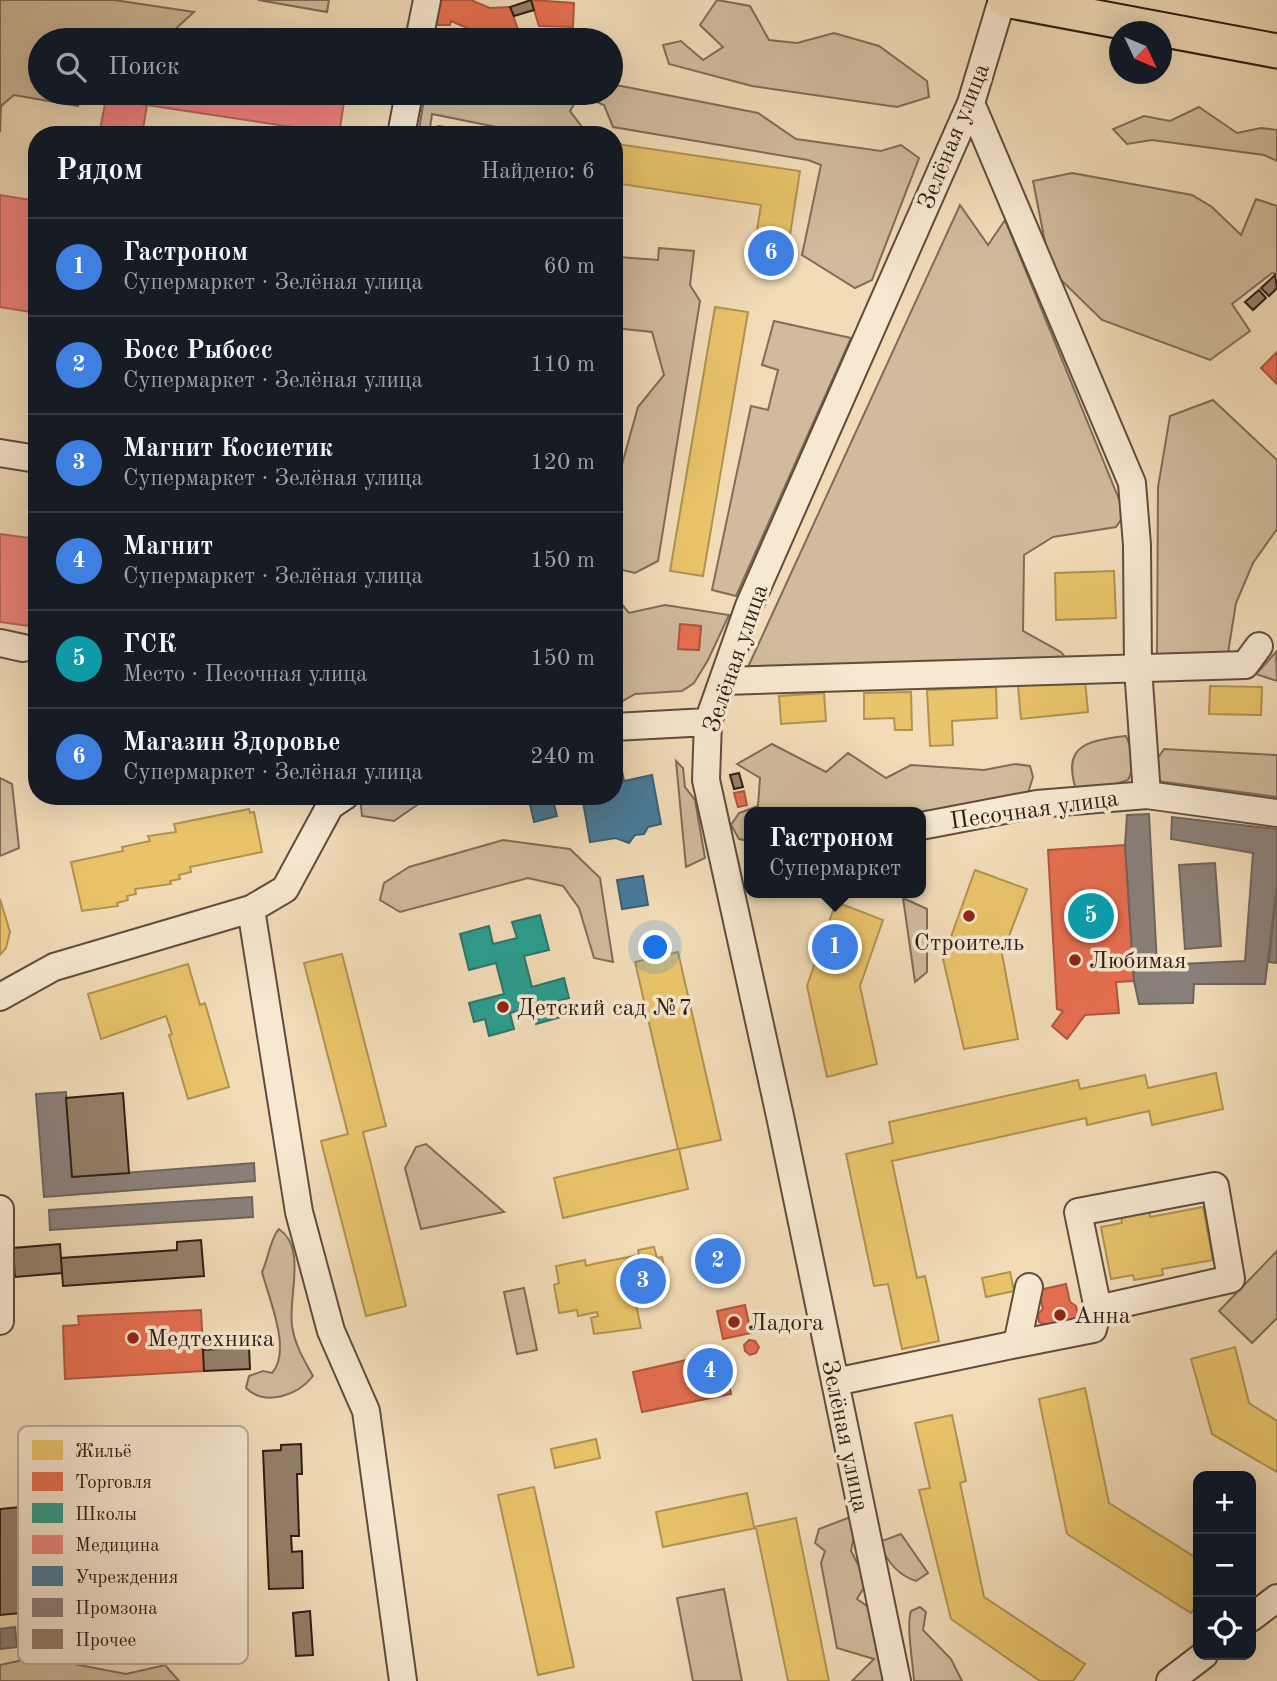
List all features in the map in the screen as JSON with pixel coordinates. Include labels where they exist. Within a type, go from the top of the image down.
[{"type":"main road","points":[[1004,0],[1277,51]]},
{"type":"street","points":[[421,28],[427,0]]},
{"type":"street","name":"Зелёная улица","points":[[744,897],[737,860],[706,780],[708,722],[749,606],[971,103],[1004,0]]},
{"type":"street","points":[[971,103],[1132,483],[1137,545],[1138,668],[1147,795]]},
{"type":"street","points":[[403,126],[407,105]]},
{"type":"street","points":[[0,453],[28,458]]},
{"type":"street","points":[[724,681],[1245,665],[1259,646]]},
{"type":"street","points":[[623,727],[708,722]]},
{"type":"street","name":"Песочная улица","points":[[926,825],[1037,804],[1147,795],[1277,813]]},
{"type":"street","points":[[0,997],[54,967],[251,909],[285,889],[332,805]]},
{"type":"street","name":"Зелёная улица","points":[[744,898],[835,1382],[897,1681]]},
{"type":"street","points":[[251,909],[299,1212],[331,1331],[366,1411],[403,1681]]},
{"type":"street","points":[[835,1382],[1093,1329],[1098,1309],[1078,1212],[1215,1186],[1231,1279],[1098,1309]]},
{"type":"street","points":[[0,1209],[0,1321]]},
{"type":"street","points":[[1017,1344],[1029,1287]]},
{"type":"street","points":[[1256,1614],[1277,1598]]},
{"type":"street","points":[[1170,1681],[1197,1660]]},
{"type":"shaded area","points":[[0,0],[114,0],[194,12],[177,28],[28,28],[28,97],[14,95],[1,106],[0,132]]},
{"type":"shaded area","points":[[258,0],[329,0],[327,12]]},
{"type":"shaded area","points":[[717,0],[750,6],[769,40],[797,43],[834,33],[879,46],[927,81],[929,97],[897,107],[752,86],[669,64],[663,45],[681,41],[703,60],[723,47],[700,25]]},
{"type":"shaded area","points":[[623,86],[758,113],[796,139],[881,151],[901,145],[919,158],[872,280],[855,288],[802,255],[821,165],[808,160],[613,126],[604,105],[623,105]]},
{"type":"shaded area","points":[[423,105],[574,105],[570,111],[581,126],[491,126],[432,114],[430,126],[420,126]]},
{"type":"shaded area","points":[[1199,107],[1237,133],[1261,128],[1277,130],[1277,161],[1264,155],[1152,140],[1127,144],[1113,129],[1144,116],[1170,121]]},
{"type":"shaded area","points":[[1072,173],[1192,195],[1212,207],[1241,235],[1256,199],[1277,206],[1277,274],[1272,273],[1232,304],[1250,331],[1210,360],[1102,320],[1058,277],[1048,257],[1033,181]]},
{"type":"shaded area","points":[[960,205],[988,245],[1005,220],[1125,514],[1116,527],[1053,537],[1024,555],[1023,631],[1061,652],[1069,662],[748,667]]},
{"type":"shaded area","points":[[659,248],[694,251],[690,285],[700,301],[658,561],[635,573],[623,570],[623,461],[638,407],[664,375],[652,332],[623,329],[623,257],[658,260]]},
{"type":"shaded area","points":[[774,321],[851,338],[736,596],[712,590],[751,406],[768,410],[778,370],[762,365]]},
{"type":"shaded area","points":[[1213,400],[1277,460],[1277,529],[1253,563],[1236,603],[1227,659],[1157,657],[1158,487],[1170,416]]},
{"type":"shaded area","points":[[665,605],[729,615],[694,683],[682,691],[635,694],[623,701],[623,606],[629,613]],"holes":[[[680,625],[701,626],[699,650],[679,649]]]},
{"type":"shaded area","points":[[1276,652],[1277,681],[1256,674]]},
{"type":"shaded area","points":[[1126,736],[1133,758],[1128,780],[1078,796],[1072,767],[1079,750],[1097,741]]},
{"type":"shaded area","points":[[772,744],[826,772],[848,753],[886,778],[911,765],[984,770],[1015,764],[1030,766],[1033,777],[1028,793],[994,802],[926,812],[926,807],[755,807],[758,806],[760,778],[737,764]]},
{"type":"shaded area","points":[[1164,749],[1277,755],[1277,797],[1157,781],[1155,762]]},
{"type":"shaded area","points":[[676,761],[683,768],[685,787],[695,800],[705,858],[686,867]]},
{"type":"shaded area","points":[[0,778],[12,784],[19,848],[0,856]]},
{"type":"shaded area","points":[[361,805],[417,805],[394,821],[362,816]]},
{"type":"shaded area","points":[[744,811],[744,840],[739,839],[731,825],[739,813]]},
{"type":"shaded area","points":[[503,840],[570,849],[600,878],[613,962],[594,958],[579,908],[563,886],[528,878],[400,912],[380,900],[384,883],[409,867]]},
{"type":"shaded area","points":[[903,898],[927,909],[927,972],[915,982]]},
{"type":"shaded area","points":[[426,1144],[504,1212],[421,1229],[405,1168],[416,1147]]},
{"type":"shaded area","points":[[279,1229],[287,1237],[294,1260],[291,1314],[293,1333],[313,1376],[299,1389],[272,1398],[254,1394],[246,1388],[249,1376],[263,1371],[272,1373],[278,1363],[280,1352],[277,1324],[262,1272]]},
{"type":"shaded area","points":[[1277,1251],[1277,1318],[1252,1343],[1219,1311]]},
{"type":"shaded area","points":[[524,1288],[537,1350],[517,1354],[504,1292]]},
{"type":"shaded area","points":[[848,1518],[856,1526],[851,1551],[867,1582],[857,1599],[880,1615],[891,1681],[852,1681],[874,1659],[837,1648],[821,1563],[825,1551],[815,1543],[819,1529]]},
{"type":"shaded area","points":[[901,1534],[928,1573],[916,1581],[893,1566],[879,1542]]},
{"type":"shaded area","points":[[724,1589],[742,1681],[693,1681],[677,1598]]},
{"type":"shaded area","points":[[920,1607],[926,1612],[923,1630],[951,1659],[962,1681],[914,1681],[909,1635],[910,1617],[911,1611]]},
{"type":"shaded area","points":[[18,1661],[18,1664],[74,1664],[126,1674],[165,1665],[179,1681],[0,1681],[0,1665]]},
{"type":"building: Жильё","points":[[623,145],[800,171],[785,267],[752,262],[761,205],[623,184]]},
{"type":"building: Жильё","points":[[715,307],[748,312],[703,576],[670,571]]},
{"type":"building: Жильё","points":[[1114,571],[1116,618],[1056,620],[1055,573]]},
{"type":"building: Жильё","points":[[1085,680],[1088,712],[1021,719],[1018,686]]},
{"type":"building: Жильё","points":[[1210,686],[1262,687],[1261,715],[1209,714]]},
{"type":"building: Жильё","points":[[996,687],[997,718],[952,721],[953,745],[930,746],[927,690]]},
{"type":"building: Жильё","points":[[911,692],[912,730],[895,730],[894,718],[864,719],[864,693]]},
{"type":"building: Жильё","points":[[824,693],[826,721],[781,724],[779,696]]},
{"type":"building: Жильё","points":[[249,809],[250,813],[254,812],[262,852],[190,867],[191,872],[179,875],[180,879],[170,881],[171,884],[135,889],[136,894],[127,896],[128,900],[117,903],[118,906],[82,911],[71,862],[123,851],[122,847],[150,841],[148,836],[176,832],[174,824]]},
{"type":"building: Жильё","points":[[975,870],[1027,889],[1002,954],[1018,1039],[964,1049],[943,959]]},
{"type":"building: Жильё","points":[[0,899],[10,932],[6,948],[0,955]]},
{"type":"building: Жильё","points":[[836,902],[883,920],[860,986],[877,1064],[827,1077],[807,986]]},
{"type":"building: Жильё","points":[[678,952],[721,1140],[679,1149],[688,1189],[563,1218],[554,1178],[678,1149],[635,962]]},
{"type":"building: Жильё","points":[[342,954],[386,1126],[363,1132],[406,1306],[366,1316],[321,1141],[348,1134],[304,963]]},
{"type":"building: Жильё","points":[[188,964],[200,1005],[205,1003],[229,1087],[188,1099],[166,1016],[101,1039],[88,994]]},
{"type":"building: Жильё","points":[[1216,1073],[1223,1109],[1152,1125],[1149,1111],[1087,1125],[1086,1118],[892,1161],[917,1278],[925,1276],[939,1341],[902,1349],[888,1284],[874,1286],[846,1154],[893,1143],[889,1122],[1078,1080],[1080,1089],[1145,1075],[1148,1088]]},
{"type":"building: Жильё","points":[[1203,1207],[1213,1260],[1162,1269],[1163,1275],[1134,1280],[1133,1275],[1111,1279],[1101,1227],[1122,1223],[1121,1217],[1149,1212],[1150,1217]]},
{"type":"building: Жильё","points":[[654,1247],[657,1258],[662,1257],[666,1276],[660,1277],[663,1289],[634,1295],[641,1328],[594,1334],[591,1318],[598,1316],[597,1312],[578,1316],[577,1310],[559,1313],[554,1285],[559,1283],[556,1266],[585,1260],[586,1266],[639,1255],[638,1250]]},
{"type":"building: Жильё","points":[[1010,1272],[1014,1291],[986,1297],[982,1278]]},
{"type":"building: Жильё","points":[[1235,1347],[1249,1403],[1277,1421],[1277,1472],[1212,1434],[1191,1359]]},
{"type":"building: Жильё","points":[[1085,1388],[1109,1503],[1193,1556],[1191,1613],[1067,1534],[1039,1399]]},
{"type":"building: Жильё","points":[[952,1415],[966,1481],[960,1483],[984,1597],[1085,1664],[1073,1681],[1040,1681],[951,1619],[919,1490],[930,1488],[915,1423]]},
{"type":"building: Жильё","points":[[596,1439],[600,1458],[555,1468],[551,1449]]},
{"type":"building: Жильё","points":[[534,1487],[574,1667],[538,1675],[498,1495]]},
{"type":"building: Жильё","points":[[747,1493],[754,1527],[796,1518],[829,1681],[788,1681],[756,1528],[663,1547],[656,1512]]},
{"type":"building: Торговля","points":[[437,0],[471,0],[490,8],[510,7],[518,28],[467,28],[451,21],[450,25],[430,25]]},
{"type":"building: Торговля","points":[[531,0],[574,3],[573,27],[539,26]]},
{"type":"building: Торговля","points":[[1277,352],[1277,384],[1261,368]]},
{"type":"building: Торговля","points":[[680,624],[701,626],[699,650],[678,649]]},
{"type":"building: Торговля","points":[[744,791],[747,805],[738,807],[734,793]]},
{"type":"building: Торговля","points":[[1125,845],[1134,981],[1116,982],[1119,1013],[1085,1015],[1067,1039],[1052,1026],[1063,1011],[1057,1009],[1048,850]]},
{"type":"building: Торговля","points":[[729,1248],[736,1275],[706,1282],[700,1254]]},
{"type":"building: Торговля","points":[[1066,1284],[1070,1302],[1076,1306],[1078,1314],[1074,1319],[1047,1325],[1039,1322],[1038,1314],[1043,1309],[1039,1290]]},
{"type":"building: Торговля","points":[[745,1305],[751,1333],[723,1339],[717,1311]]},
{"type":"building: Торговля","name":"Медтехника","points":[[201,1310],[204,1371],[65,1379],[63,1326],[79,1325],[78,1316]]},
{"type":"building: Торговля","points":[[749,1340],[755,1341],[759,1347],[756,1353],[750,1355],[745,1351],[744,1345]]},
{"type":"building: Торговля","points":[[722,1352],[731,1394],[642,1412],[633,1372]]},
{"type":"building: Школы","points":[[540,915],[549,950],[524,956],[532,987],[564,978],[569,998],[557,1001],[561,1017],[536,1024],[532,1007],[510,1013],[514,1029],[489,1036],[485,1019],[474,1022],[469,1003],[504,994],[496,963],[469,970],[460,934],[489,926],[493,944],[517,938],[512,922]]},
{"type":"building: Медицина","points":[[105,105],[147,105],[144,126],[101,126]]},
{"type":"building: Медицина","points":[[146,105],[344,105],[340,126],[286,126]]},
{"type":"building: Медицина","points":[[0,195],[28,200],[28,312],[0,307]]},
{"type":"building: Медицина","points":[[0,534],[28,538],[28,626],[0,622]]},
{"type":"building: Учреждения","points":[[652,775],[661,824],[648,827],[644,834],[635,835],[629,843],[616,838],[590,842],[584,805],[623,805],[623,776],[624,781]]},
{"type":"building: Учреждения","points":[[530,805],[554,805],[557,816],[534,822]]},
{"type":"building: Учреждения","points":[[643,876],[648,905],[622,909],[617,880]]},
{"type":"building: Промзона","points":[[1149,814],[1157,965],[1245,961],[1253,853],[1171,839],[1172,817],[1277,829],[1277,885],[1265,984],[1194,984],[1193,1003],[1139,1004],[1134,981],[1125,845],[1127,815]]},
{"type":"building: Промзона","points":[[1215,863],[1221,946],[1185,949],[1179,865]]},
{"type":"building: Промзона","points":[[1277,887],[1277,963],[1269,962]]},
{"type":"building: Промзона","points":[[66,1092],[72,1177],[254,1163],[255,1181],[44,1197],[36,1094]]},
{"type":"building: Промзона","points":[[252,1197],[253,1217],[50,1230],[49,1210]]},
{"type":"building: Промзона","points":[[15,1627],[17,1647],[0,1649],[0,1629]]},
{"type":"building: Прочее","points":[[531,0],[534,10],[514,16],[510,7]]},
{"type":"building: Прочее","points":[[1275,275],[1277,288],[1269,296],[1261,288]]},
{"type":"building: Прочее","points":[[1259,290],[1266,298],[1253,310],[1245,302]]},
{"type":"building: Прочее","points":[[739,773],[743,787],[734,789],[730,775]]},
{"type":"building: Прочее","points":[[123,1093],[129,1173],[72,1177],[66,1098]]},
{"type":"building: Прочее","points":[[201,1240],[204,1276],[63,1286],[61,1258],[177,1250],[177,1242]]},
{"type":"building: Прочее","points":[[60,1244],[62,1273],[15,1277],[13,1248]]},
{"type":"building: Прочее","points":[[249,1347],[250,1369],[204,1371],[203,1350]]},
{"type":"building: Прочее","points":[[301,1444],[302,1474],[297,1474],[299,1536],[291,1536],[292,1552],[302,1551],[303,1588],[269,1589],[263,1451],[281,1450],[281,1445]]},
{"type":"building: Прочее","points":[[18,1507],[18,1613],[0,1615],[0,1509]]},
{"type":"building: Прочее","points":[[310,1611],[313,1655],[296,1656],[293,1613]]},
{"type":"place","name":"Магазин Здоровье","points":[[771,253]]},
{"type":"place","name":"Строитель","points":[[969,916]]},
{"type":"place","name":"ГСК","points":[[1091,916]]},
{"type":"place","name":"Гастроном","points":[[835,947]]},
{"type":"place","name":"Любимая","points":[[1075,960]]},
{"type":"place","name":"Детский сад №7","points":[[503,1007]]},
{"type":"place","name":"Босс Рыбосс","points":[[718,1261]]},
{"type":"place","name":"Магнит Косиетик","points":[[643,1281]]},
{"type":"place","name":"Анна","points":[[1060,1315]]},
{"type":"place","name":"Ладога","points":[[734,1322]]},
{"type":"place","name":"Медтехника","points":[[133,1338]]},
{"type":"place","name":"Магнит","points":[[710,1371]]}]
